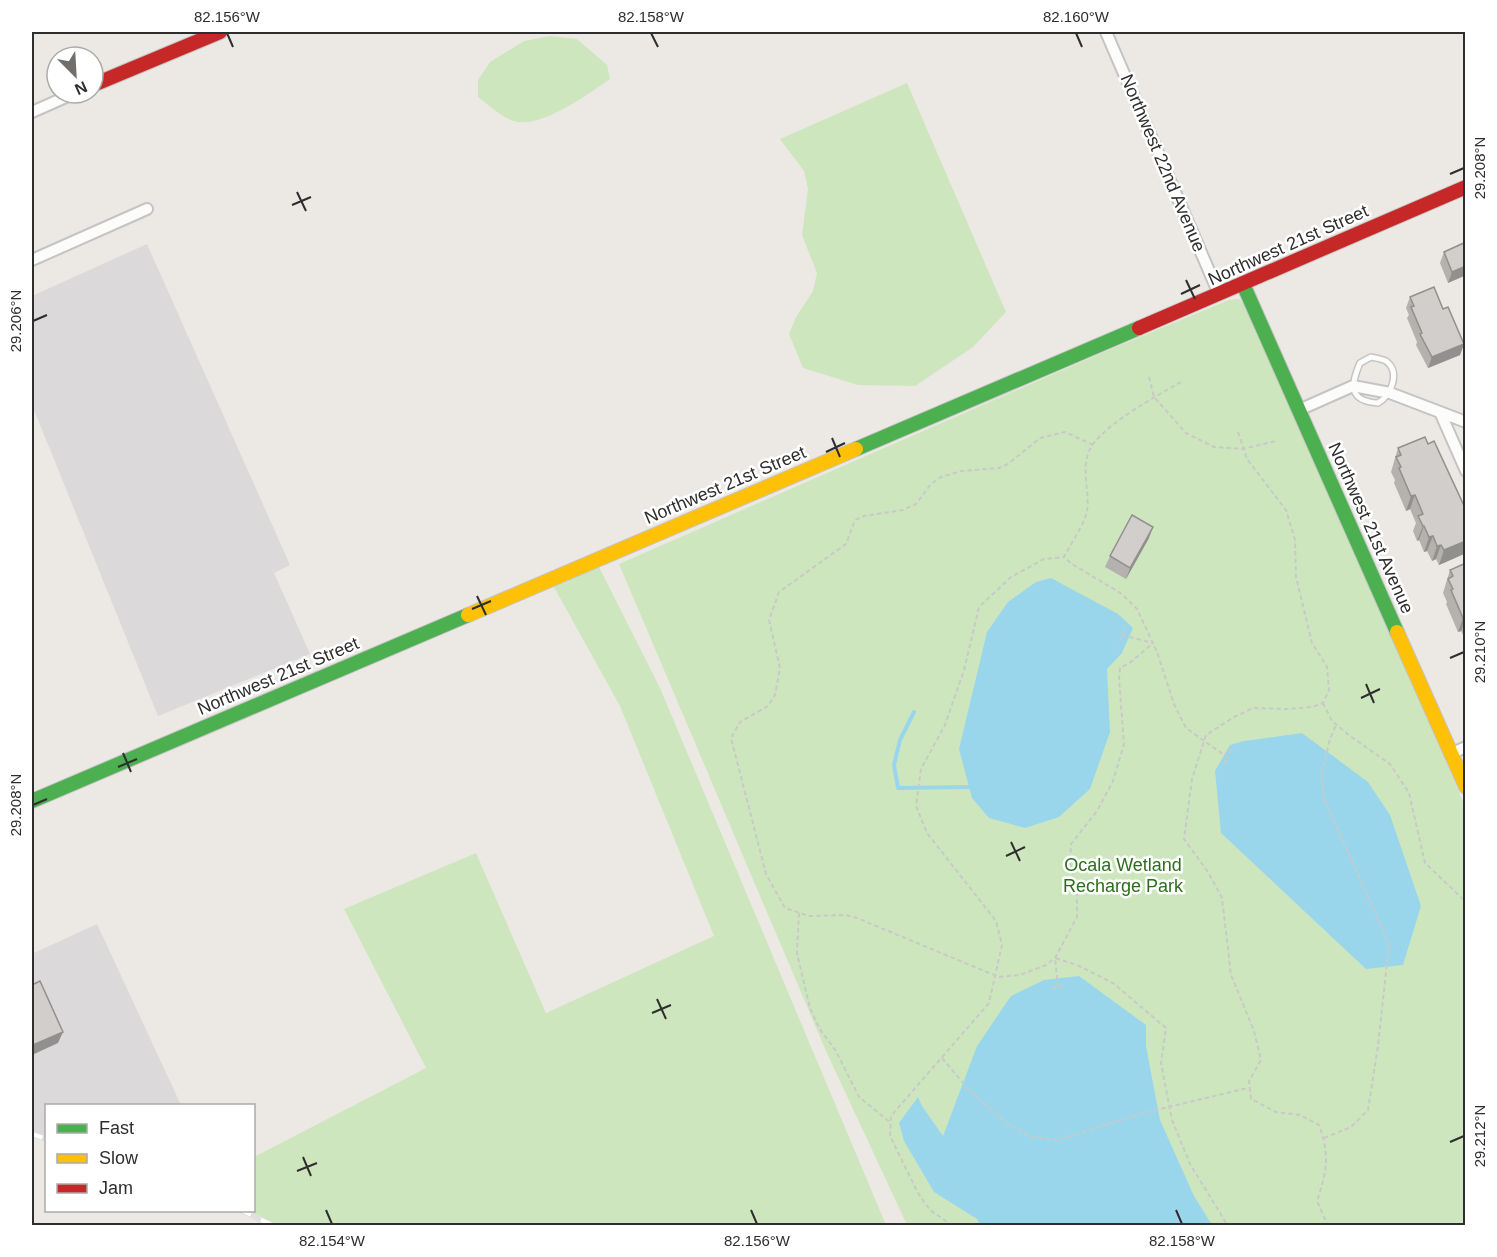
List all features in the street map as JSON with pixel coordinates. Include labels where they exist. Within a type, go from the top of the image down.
[{"type":"street","points":[[105,80],[220,32]]},
{"type":"street","name":"Northwest 22nd Avenue","points":[[1106,32],[1219,294]]},
{"type":"street","points":[[32,111],[46,105]]},
{"type":"street","name":"Northwest 21st Street","points":[[32,801],[1466,187]]},
{"type":"street","points":[[32,260],[147,209]]},
{"type":"street","name":"Northwest 21st Avenue","points":[[1243,284],[1466,788]]},
{"type":"street","points":[[1299,410],[1353,386],[1390,393],[1466,422]]},
{"type":"street","points":[[1440,412],[1466,471]]},
{"type":"street","points":[[1450,754],[1466,747]]},
{"type":"lane","points":[[1353,386],[1360,363],[1371,357],[1384,360],[1392,367],[1390,393]]},
{"type":"path","points":[[1149,377],[1154,397],[1186,433],[1214,447],[1243,449],[1276,441]]},
{"type":"path","points":[[1064,557],[1087,513],[1086,464],[1093,445],[1099,437],[1154,397],[1181,382]]},
{"type":"path","points":[[1093,445],[1065,432],[1040,438],[1008,464],[999,468],[961,471],[940,477],[931,484],[916,504],[903,510],[864,516],[855,520],[846,544],[779,592],[769,620],[780,669],[775,695],[768,706],[740,722],[731,738],[766,874],[785,908],[809,916],[846,915],[857,918],[999,977],[1020,975],[1046,965],[1056,958],[1077,917],[1077,886],[1070,865],[1071,844],[1098,811],[1113,781],[1125,744],[1120,668],[1131,662],[1153,643]]},
{"type":"path","points":[[1238,432],[1247,459],[1286,510],[1295,540],[1296,577],[1312,643],[1327,667],[1329,690],[1323,703]]},
{"type":"path","points":[[953,1226],[930,1210],[918,1193],[890,1136],[891,1116],[989,1003],[1002,945],[996,921],[927,833],[916,806],[921,770],[945,725],[964,669],[979,607],[1011,577],[1044,560],[1064,557],[1122,594],[1137,609],[1153,643],[1174,704],[1186,728],[1227,757]]},
{"type":"path","points":[[1119,642],[1125,626]]},
{"type":"path","points":[[1122,635],[1153,643]]},
{"type":"path","points":[[1323,703],[1332,721],[1390,764],[1409,793],[1425,863],[1466,902]]},
{"type":"path","points":[[1323,703],[1287,709],[1253,708],[1206,735],[1192,779],[1184,839],[1208,872],[1222,898],[1231,975],[1254,1031],[1261,1060],[1249,1081],[1251,1099],[1276,1112],[1300,1115],[1319,1125],[1327,1145],[1326,1176],[1317,1201],[1328,1226]]},
{"type":"path","points":[[1324,1138],[1351,1127],[1368,1110],[1378,1046],[1389,944],[1325,801],[1321,776],[1336,724]]},
{"type":"path","points":[[1225,764],[1231,749]]},
{"type":"path","points":[[799,913],[797,953],[810,1008],[819,1028],[836,1051],[859,1097],[891,1123]]},
{"type":"path","points":[[1056,958],[1058,987]]},
{"type":"path","points":[[1056,958],[1077,965],[1113,984],[1166,1028],[1161,1063],[1172,1120],[1190,1164],[1227,1226]]},
{"type":"path","points":[[1052,988],[1064,987]]},
{"type":"path","points":[[942,1058],[969,1090],[1005,1122],[1028,1136],[1058,1140],[1170,1106],[1250,1088]]},
{"type":"shaded area","points":[[147,244],[290,565],[274,573],[310,654],[158,716],[32,405],[32,296]]},
{"type":"shaded area","points":[[97,924],[181,1104],[45,1104],[45,1140],[32,1136],[32,954]]},
{"type":"green space","points":[[550,36],[577,39],[607,65],[610,79],[566,108],[529,122],[513,121],[478,97],[478,80],[490,62],[524,41]]},
{"type":"green space","points":[[907,83],[1006,312],[973,347],[915,386],[858,385],[803,368],[789,334],[796,317],[813,291],[817,273],[802,235],[808,189],[804,171],[780,139]]},
{"type":"green space","name":"Ocala Wetland Recharge Park","points":[[1239,299],[1251,312],[1465,806],[1465,1225],[907,1225],[826,1051],[619,564],[1104,352],[1229,300]]},
{"type":"green space","points":[[599,567],[660,688],[886,1225],[278,1226],[246,1212],[255,1212],[255,1156],[426,1068],[344,909],[476,853],[546,1013],[714,936],[620,706],[554,587]]},
{"type":"water","points":[[1051,578],[1118,614],[1133,628],[1122,653],[1107,669],[1110,732],[1090,789],[1059,817],[1025,828],[989,818],[972,798],[959,749],[987,632],[1008,602],[1036,582]]},
{"type":"water","points":[[1302,733],[1368,782],[1390,815],[1421,906],[1403,965],[1366,969],[1221,833],[1215,771],[1230,745]]},
{"type":"water","points":[[1079,976],[1146,1025],[1146,1046],[1160,1120],[1194,1196],[1212,1225],[980,1225],[977,1219],[934,1192],[904,1141],[899,1123],[918,1097],[943,1136],[977,1046],[1011,996],[1044,980]]},
{"type":"building","points":[[1466,242],[1466,266],[1452,272],[1444,252]]},
{"type":"building","points":[[1434,287],[1443,309],[1448,307],[1464,344],[1432,357],[1420,334],[1422,333],[1411,307],[1414,306],[1410,297]]},
{"type":"building","points":[[1425,437],[1428,444],[1434,441],[1466,510],[1466,541],[1444,550],[1441,545],[1437,546],[1433,536],[1429,537],[1423,526],[1418,516],[1423,514],[1415,495],[1411,496],[1396,457],[1401,455],[1398,448]]},
{"type":"building","points":[[1132,515],[1153,527],[1130,568],[1110,556]]},
{"type":"building","points":[[1466,563],[1466,617],[1463,618],[1448,579],[1453,576],[1450,570]]},
{"type":"building","points":[[40,981],[63,1032],[33,1045],[32,985]]},
{"type":"waterway","points":[[914,712],[900,740],[894,765],[898,788],[969,787]]},
{"type":"railway","points":[[32,1134],[45,1139]]},
{"type":"railway","points":[[245,1212],[274,1226]]},
{"type":"traffic: fast","points":[[1243,284],[1397,632]]},
{"type":"traffic: fast","points":[[856,449],[1139,328]]},
{"type":"traffic: fast","points":[[32,801],[468,615]]},
{"type":"traffic: slow","points":[[468,615],[856,449]]},
{"type":"traffic: slow","points":[[1397,632],[1466,787]]},
{"type":"traffic: jam","points":[[105,80],[220,32]]},
{"type":"traffic: jam","points":[[1139,328],[1466,187]]}]
